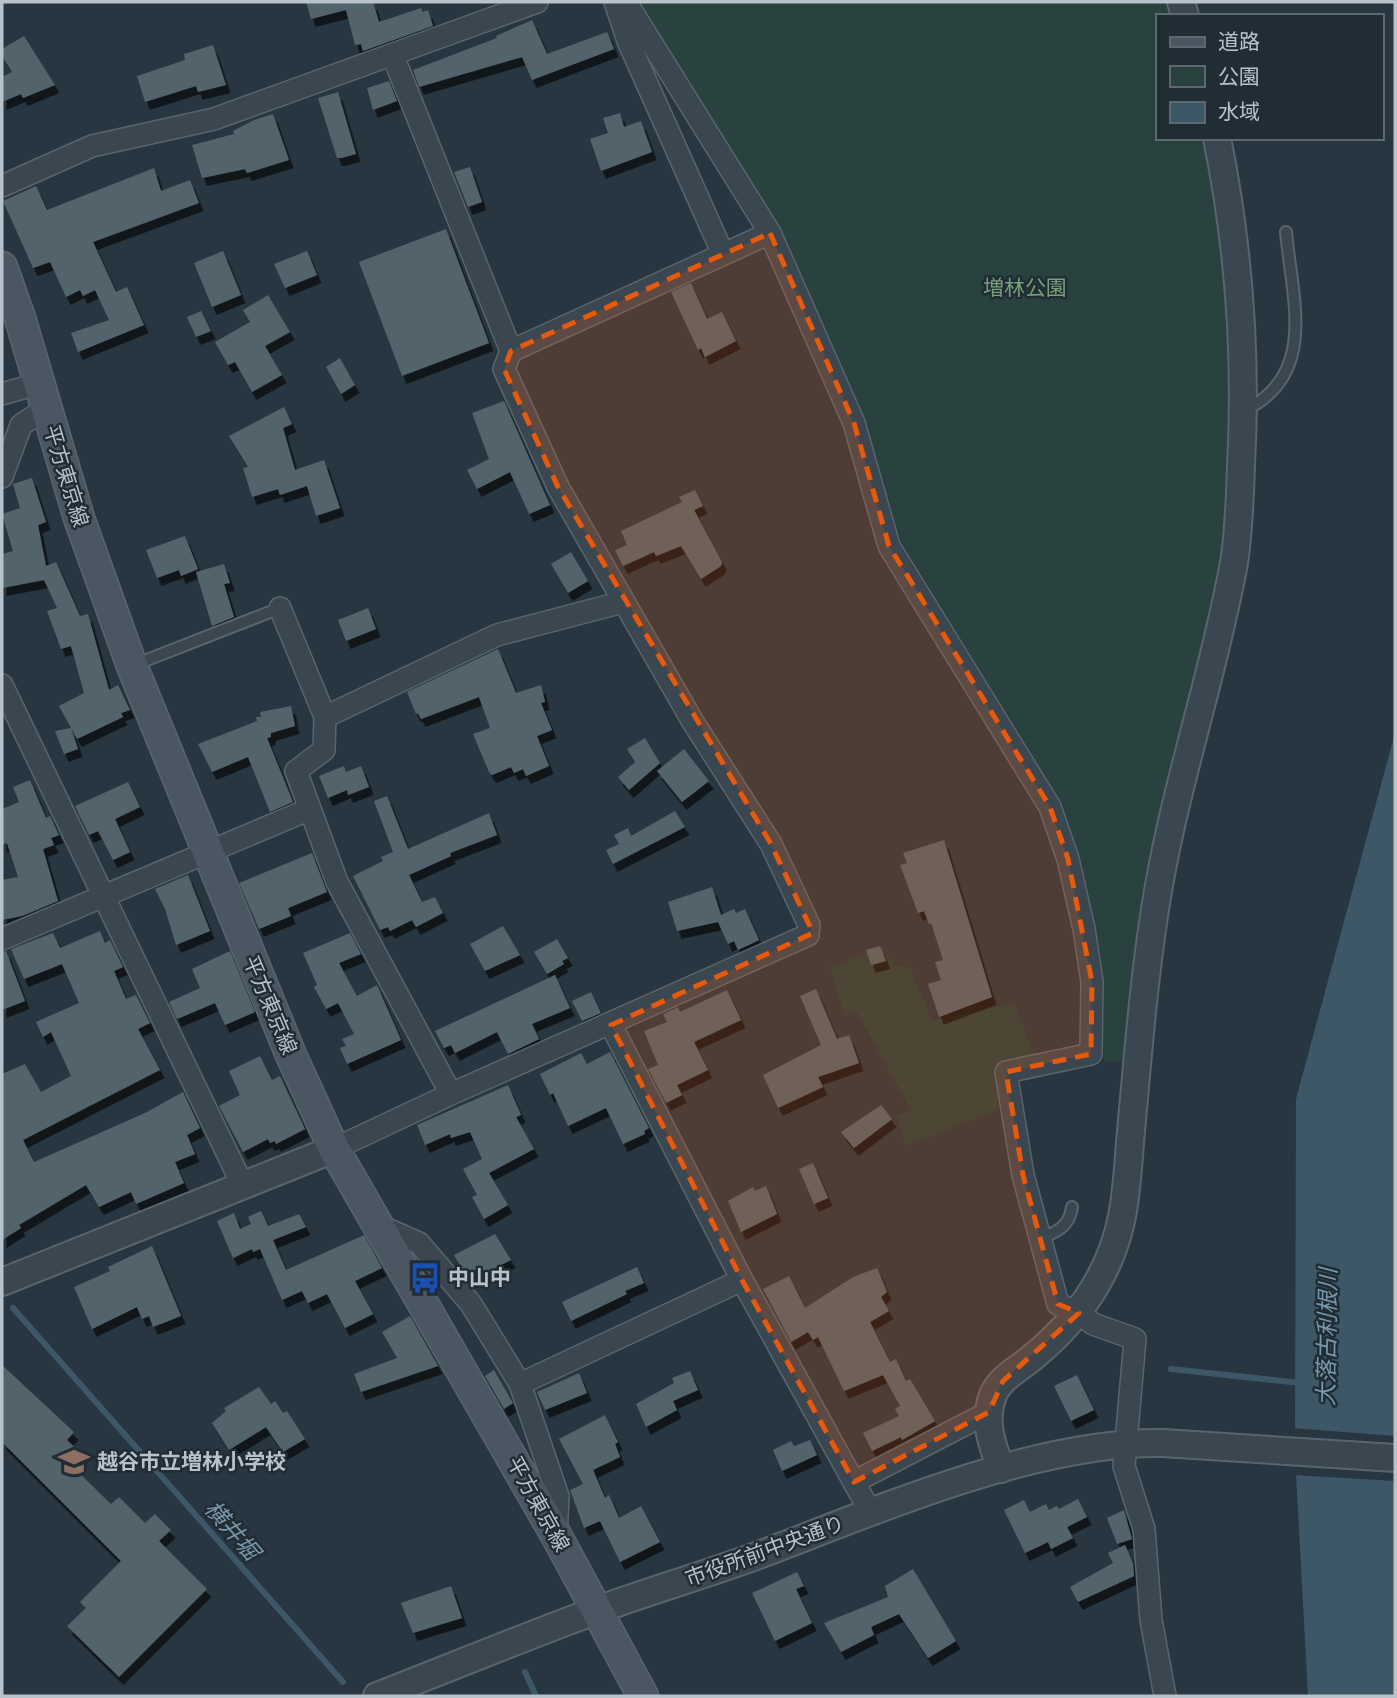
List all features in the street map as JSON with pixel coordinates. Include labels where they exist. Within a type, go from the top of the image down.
[{"type":"main road","name":"平方東京線","points":[[2,267],[20,318],[41,397],[79,518],[132,666],[205,851],[291,1055],[334,1149],[556,1535],[643,1696]]},
{"type":"street","points":[[2,186],[92,146],[214,119],[537,2]]},
{"type":"street","points":[[615,2],[628,41],[723,254]]},
{"type":"street","points":[[626,2],[770,233],[854,423],[889,546],[1050,807],[1069,859],[1093,982],[1091,1054],[1006,1072],[1023,1175],[1058,1304],[1079,1313],[1093,1324],[1135,1339],[1124,1466],[1144,1529],[1151,1620],[1165,1696]]},
{"type":"street","points":[[2,1282],[334,1149],[808,935],[810,925],[771,844],[693,722],[558,487],[504,369],[511,351],[393,56]]},
{"type":"street","points":[[1001,1469],[990,1440],[989,1412],[993,1394],[1003,1381],[1079,1313],[1096,1288],[1123,1213],[1143,999],[1157,897],[1166,847],[1234,562],[1244,410],[1244,345],[1227,191],[1217,140]]},
{"type":"street","points":[[511,351],[770,233]]},
{"type":"street","points":[[2,394],[41,397],[22,425],[2,477]]},
{"type":"street","points":[[325,717],[496,635],[623,602]]},
{"type":"street","points":[[279,608],[325,717],[324,750],[296,771],[337,882],[451,1094]]},
{"type":"street","points":[[2,685],[243,1186]]},
{"type":"street","points":[[2,939],[103,898],[205,851],[310,809]]},
{"type":"street","points":[[611,1025],[742,1280],[871,1513]]},
{"type":"street","points":[[378,1225],[419,1243],[471,1304],[520,1384],[558,1496],[556,1535]]},
{"type":"street","points":[[520,1384],[742,1280]]},
{"type":"street","points":[[854,1482],[989,1412]]},
{"type":"street","name":"市役所前中央通り","points":[[377,1696],[595,1611],[1001,1469],[1126,1442],[1395,1458]]},
{"type":"lane","points":[[1244,410],[1275,392],[1292,359],[1295,340],[1286,232]]},
{"type":"lane","points":[[132,666],[279,608]]},
{"type":"lane","points":[[1040,1239],[1062,1229],[1070,1220],[1072,1207]]},
{"type":"highlighted area","points":[[770,233],[854,423],[889,546],[1050,807],[1068,859],[1092,982],[1091,1054],[1006,1072],[1023,1175],[1058,1304],[1079,1313],[1003,1381],[989,1412],[854,1482],[742,1280],[611,1025],[813,933],[771,844],[558,487],[504,369],[511,351]]},
{"type":"green space","name":"増林公園","points":[[637,2],[1170,2],[1173,14],[1156,14],[1156,140],[1204,140],[1215,192],[1229,304],[1233,416],[1231,472],[1218,582],[1151,859],[1125,1061],[1104,1061],[1103,984],[1082,864],[1060,801],[900,540],[866,425],[781,232]]},
{"type":"green space","points":[[881,947],[893,965],[910,968],[932,1020],[1014,1003],[1035,1056],[996,1069],[999,1109],[905,1146],[897,1115],[911,1110],[857,1012],[845,1016],[830,967]]},
{"type":"water","name":"大落古利根川","points":[[1395,733],[1395,1696],[1308,1696],[1295,1455],[1296,1099]]},
{"type":"pier","points":[[1292,1428],[1395,1436],[1395,1481],[1293,1475]]},
{"type":"building","points":[[306,2],[373,2],[379,22],[421,8],[423,12],[428,10],[433,26],[363,51],[361,44],[355,45],[346,10],[311,19]]},
{"type":"building","points":[[532,20],[547,54],[607,32],[614,49],[532,80],[522,57],[419,87],[413,70],[497,38],[496,36]]},
{"type":"building","points":[[24,36],[55,85],[23,98],[21,94],[2,102],[2,77],[12,72],[2,56],[2,49]]},
{"type":"building","points":[[213,45],[226,85],[198,92],[196,86],[145,102],[137,76],[185,60],[184,54]]},
{"type":"building","points":[[389,81],[397,101],[373,110],[367,88]]},
{"type":"building","points":[[338,92],[356,154],[341,158],[337,158],[318,98]]},
{"type":"building","points":[[620,113],[624,127],[641,121],[652,152],[601,171],[590,139],[608,133],[603,118]]},
{"type":"building","points":[[273,114],[289,160],[247,173],[245,169],[202,178],[192,145],[234,134],[233,131],[254,120]]},
{"type":"building","points":[[470,167],[482,202],[468,207],[454,172]]},
{"type":"building","points":[[154,168],[161,191],[190,180],[199,203],[93,242],[116,292],[127,287],[144,325],[78,352],[71,333],[109,320],[95,290],[83,296],[80,290],[66,297],[50,262],[33,268],[3,201],[36,186],[47,210]]},
{"type":"building","points":[[446,229],[489,343],[402,376],[359,262]]},
{"type":"building","points":[[223,251],[241,295],[212,307],[194,263]]},
{"type":"building","points":[[307,251],[317,275],[285,288],[274,264]]},
{"type":"building","points":[[691,283],[707,319],[722,312],[736,341],[705,357],[701,348],[698,350],[671,292]]},
{"type":"building","points":[[268,295],[290,332],[265,346],[282,375],[252,392],[235,362],[228,365],[215,342],[250,322],[243,310]]},
{"type":"building","points":[[201,311],[211,331],[196,337],[187,317]]},
{"type":"building","points":[[340,358],[355,385],[341,394],[326,367]]},
{"type":"building","points":[[504,401],[550,505],[529,514],[510,472],[477,489],[467,470],[489,459],[472,413]]},
{"type":"building","points":[[284,407],[292,424],[283,428],[295,470],[324,460],[340,508],[316,516],[307,486],[280,495],[278,489],[252,497],[243,468],[248,467],[229,436]]},
{"type":"building","points":[[32,478],[46,522],[38,525],[46,566],[56,562],[80,616],[88,614],[109,690],[118,685],[130,710],[121,713],[123,717],[77,739],[59,706],[84,693],[71,646],[61,649],[47,611],[57,608],[44,580],[2,588],[2,554],[13,551],[2,514],[20,508],[13,484]]},
{"type":"building","points":[[695,490],[703,506],[694,510],[722,562],[721,566],[701,579],[681,546],[656,556],[654,552],[623,566],[615,550],[627,545],[621,531],[682,502],[679,497]]},
{"type":"building","points":[[185,536],[198,569],[181,576],[179,570],[157,578],[146,550]]},
{"type":"building","points":[[571,552],[588,581],[568,593],[551,564]]},
{"type":"building","points":[[224,564],[230,583],[224,584],[234,617],[212,626],[196,572]]},
{"type":"building","points":[[368,608],[376,629],[346,641],[338,620]]},
{"type":"building","points":[[498,649],[516,693],[541,685],[545,702],[541,703],[552,730],[537,736],[549,766],[526,776],[523,769],[514,773],[511,767],[492,775],[489,772],[473,734],[490,728],[479,697],[421,719],[418,713],[416,714],[407,692]]},
{"type":"building","points":[[291,706],[295,726],[271,733],[271,737],[267,738],[293,802],[270,812],[248,757],[212,772],[198,744],[257,721],[256,717],[261,717],[260,712]]},
{"type":"building","points":[[71,728],[78,749],[64,754],[55,731]]},
{"type":"building","points":[[645,738],[660,763],[629,790],[618,777],[635,762],[627,749]]},
{"type":"building","points":[[684,749],[709,781],[682,802],[657,771]]},
{"type":"building","points":[[344,766],[346,772],[361,766],[369,787],[348,795],[347,790],[328,798],[319,776]]},
{"type":"building","points":[[30,780],[46,818],[50,816],[59,835],[51,838],[54,845],[43,849],[58,901],[22,916],[2,920],[2,880],[18,877],[7,843],[2,845],[2,809],[19,802],[13,787]]},
{"type":"building","points":[[128,782],[140,807],[115,819],[130,852],[113,860],[98,831],[89,835],[75,806]]},
{"type":"building","points":[[387,796],[408,849],[489,813],[497,835],[450,853],[451,856],[409,875],[422,902],[435,897],[443,913],[416,927],[412,920],[390,931],[388,927],[380,930],[353,876],[383,861],[381,857],[393,852],[374,801]]},
{"type":"building","points":[[675,811],[685,827],[613,864],[606,850],[619,844],[614,835],[628,828],[631,836]]},
{"type":"building","points":[[944,840],[992,997],[939,1017],[928,984],[941,980],[935,962],[943,960],[931,923],[929,924],[924,911],[918,913],[900,865],[907,863],[903,853]]},
{"type":"building","points":[[312,853],[327,892],[288,908],[291,916],[259,929],[239,883]]},
{"type":"building","points":[[188,875],[210,931],[176,945],[165,909],[155,889]]},
{"type":"building","points":[[712,887],[721,915],[734,909],[736,913],[745,909],[759,940],[738,950],[734,941],[728,944],[718,922],[677,931],[668,902]]},
{"type":"building","points":[[503,926],[520,955],[485,971],[470,944]]},
{"type":"building","points":[[100,931],[105,943],[110,940],[123,967],[114,971],[126,999],[136,995],[150,1023],[138,1029],[160,1070],[23,1140],[34,1162],[145,1113],[183,1092],[200,1128],[187,1135],[195,1154],[175,1162],[184,1183],[136,1204],[131,1192],[99,1207],[86,1185],[19,1225],[21,1228],[2,1240],[2,1074],[25,1064],[41,1092],[71,1076],[51,1032],[43,1037],[36,1022],[79,1003],[62,964],[24,979],[11,949],[53,933],[60,948]]},
{"type":"building","points":[[350,933],[361,954],[339,963],[357,996],[377,985],[401,1040],[347,1064],[340,1048],[346,1046],[342,1039],[354,1034],[338,1003],[326,1009],[314,987],[317,985],[303,953]]},
{"type":"building","points":[[557,939],[568,958],[562,961],[564,964],[547,974],[534,952]]},
{"type":"building","points":[[880,946],[886,961],[871,965],[866,950]]},
{"type":"building","points":[[6,951],[25,1001],[2,1010],[2,952]]},
{"type":"building","points":[[230,951],[255,1012],[225,1025],[215,1003],[177,1019],[169,1002],[200,988],[192,969]]},
{"type":"building","points":[[555,975],[570,1008],[532,1024],[539,1039],[508,1054],[497,1032],[455,1053],[451,1045],[444,1048],[435,1031]]},
{"type":"building","points":[[816,989],[837,1039],[849,1035],[859,1063],[818,1077],[823,1087],[778,1108],[763,1075],[821,1045],[800,996]]},
{"type":"building","points":[[727,990],[741,1020],[694,1042],[708,1070],[677,1085],[682,1095],[666,1103],[648,1069],[658,1065],[644,1031],[667,1022],[663,1014],[678,1007],[680,1012]]},
{"type":"building","points":[[591,992],[601,1013],[582,1021],[572,1001]]},
{"type":"building","points":[[610,1052],[649,1128],[644,1131],[645,1134],[623,1144],[606,1108],[568,1126],[553,1093],[550,1095],[540,1074],[581,1053],[587,1064]]},
{"type":"building","points":[[260,1056],[272,1080],[280,1076],[305,1129],[276,1144],[275,1141],[270,1143],[268,1139],[243,1152],[219,1106],[240,1095],[229,1071]]},
{"type":"building","points":[[508,1085],[521,1115],[516,1117],[534,1149],[489,1173],[508,1205],[484,1219],[472,1197],[477,1195],[463,1169],[482,1159],[470,1132],[451,1138],[450,1134],[425,1145],[417,1125]]},
{"type":"building","points":[[881,1105],[892,1119],[854,1148],[841,1132]]},
{"type":"building","points":[[813,1163],[828,1198],[814,1204],[799,1169]]},
{"type":"building","points":[[766,1186],[777,1214],[741,1232],[728,1201],[753,1187],[755,1191]]},
{"type":"building","points":[[261,1211],[268,1226],[299,1214],[306,1227],[273,1240],[286,1270],[364,1235],[382,1268],[355,1281],[373,1314],[345,1328],[327,1294],[308,1303],[302,1291],[282,1300],[260,1249],[253,1252],[252,1249],[233,1258],[217,1221],[234,1213],[240,1229],[251,1224],[248,1217]]},
{"type":"building","points":[[495,1234],[511,1260],[469,1281],[454,1255]]},
{"type":"building","points":[[152,1246],[181,1316],[153,1327],[149,1316],[142,1319],[137,1307],[92,1329],[74,1287],[110,1271],[108,1267]]},
{"type":"building","points":[[637,1267],[644,1283],[571,1321],[562,1302]]},
{"type":"building","points":[[877,1268],[887,1292],[881,1297],[889,1311],[870,1322],[890,1362],[896,1359],[906,1381],[910,1379],[935,1421],[902,1440],[901,1437],[872,1451],[863,1433],[899,1416],[895,1409],[900,1406],[883,1375],[844,1391],[818,1337],[813,1340],[808,1332],[791,1342],[763,1289],[789,1276],[805,1308],[853,1277]]},
{"type":"building","points":[[410,1316],[438,1366],[361,1392],[354,1374],[397,1358],[382,1332]]},
{"type":"building","points":[[2,1365],[74,1432],[67,1440],[83,1455],[72,1466],[111,1504],[119,1497],[145,1523],[155,1514],[171,1530],[159,1541],[207,1589],[119,1677],[67,1626],[86,1608],[80,1602],[121,1561],[2,1442]]},
{"type":"building","points":[[494,1370],[513,1403],[504,1409],[485,1376]]},
{"type":"building","points":[[690,1371],[698,1390],[673,1401],[677,1410],[646,1427],[636,1404],[674,1383],[672,1378]]},
{"type":"building","points":[[579,1373],[587,1393],[545,1410],[537,1392]]},
{"type":"building","points":[[1077,1375],[1094,1410],[1071,1421],[1054,1386]]},
{"type":"building","points":[[259,1387],[271,1404],[275,1401],[283,1413],[287,1411],[305,1439],[283,1452],[266,1427],[229,1450],[212,1423],[226,1411],[224,1408]]},
{"type":"building","points":[[605,1415],[618,1442],[615,1444],[620,1457],[593,1470],[605,1498],[609,1495],[619,1518],[641,1506],[660,1542],[620,1562],[600,1521],[584,1528],[570,1490],[583,1484],[559,1439]]},
{"type":"building","points":[[810,1440],[817,1455],[782,1471],[773,1450],[791,1441],[794,1446]]},
{"type":"building","points":[[1078,1499],[1087,1517],[1067,1527],[1073,1538],[1051,1549],[1048,1542],[1025,1553],[1004,1510],[1024,1500],[1030,1512],[1046,1504],[1049,1510],[1057,1506],[1059,1509]]},
{"type":"building","points":[[1124,1510],[1132,1539],[1117,1544],[1107,1518]]},
{"type":"building","points":[[1125,1545],[1133,1563],[1134,1576],[1078,1602],[1070,1587],[1113,1563],[1108,1553]]},
{"type":"building","points":[[913,1569],[956,1641],[928,1658],[899,1614],[871,1627],[874,1635],[841,1652],[824,1623],[888,1597],[885,1586]]},
{"type":"building","points":[[797,1572],[804,1586],[796,1589],[812,1623],[775,1641],[752,1593]]},
{"type":"building","points":[[451,1586],[462,1618],[413,1633],[401,1603]]},
{"type":"waterway","name":"横井堀","points":[[13,1308],[343,1682]]},
{"type":"waterway","name":"大落古利根川","points":[[1171,1369],[1301,1383]]},
{"type":"waterway","points":[[525,1672],[536,1696]]},
{"type":"place","name":"中山中","points":[[425,1278]]},
{"type":"place","name":"越谷市立増林小学校","points":[[74,1462]]}]
